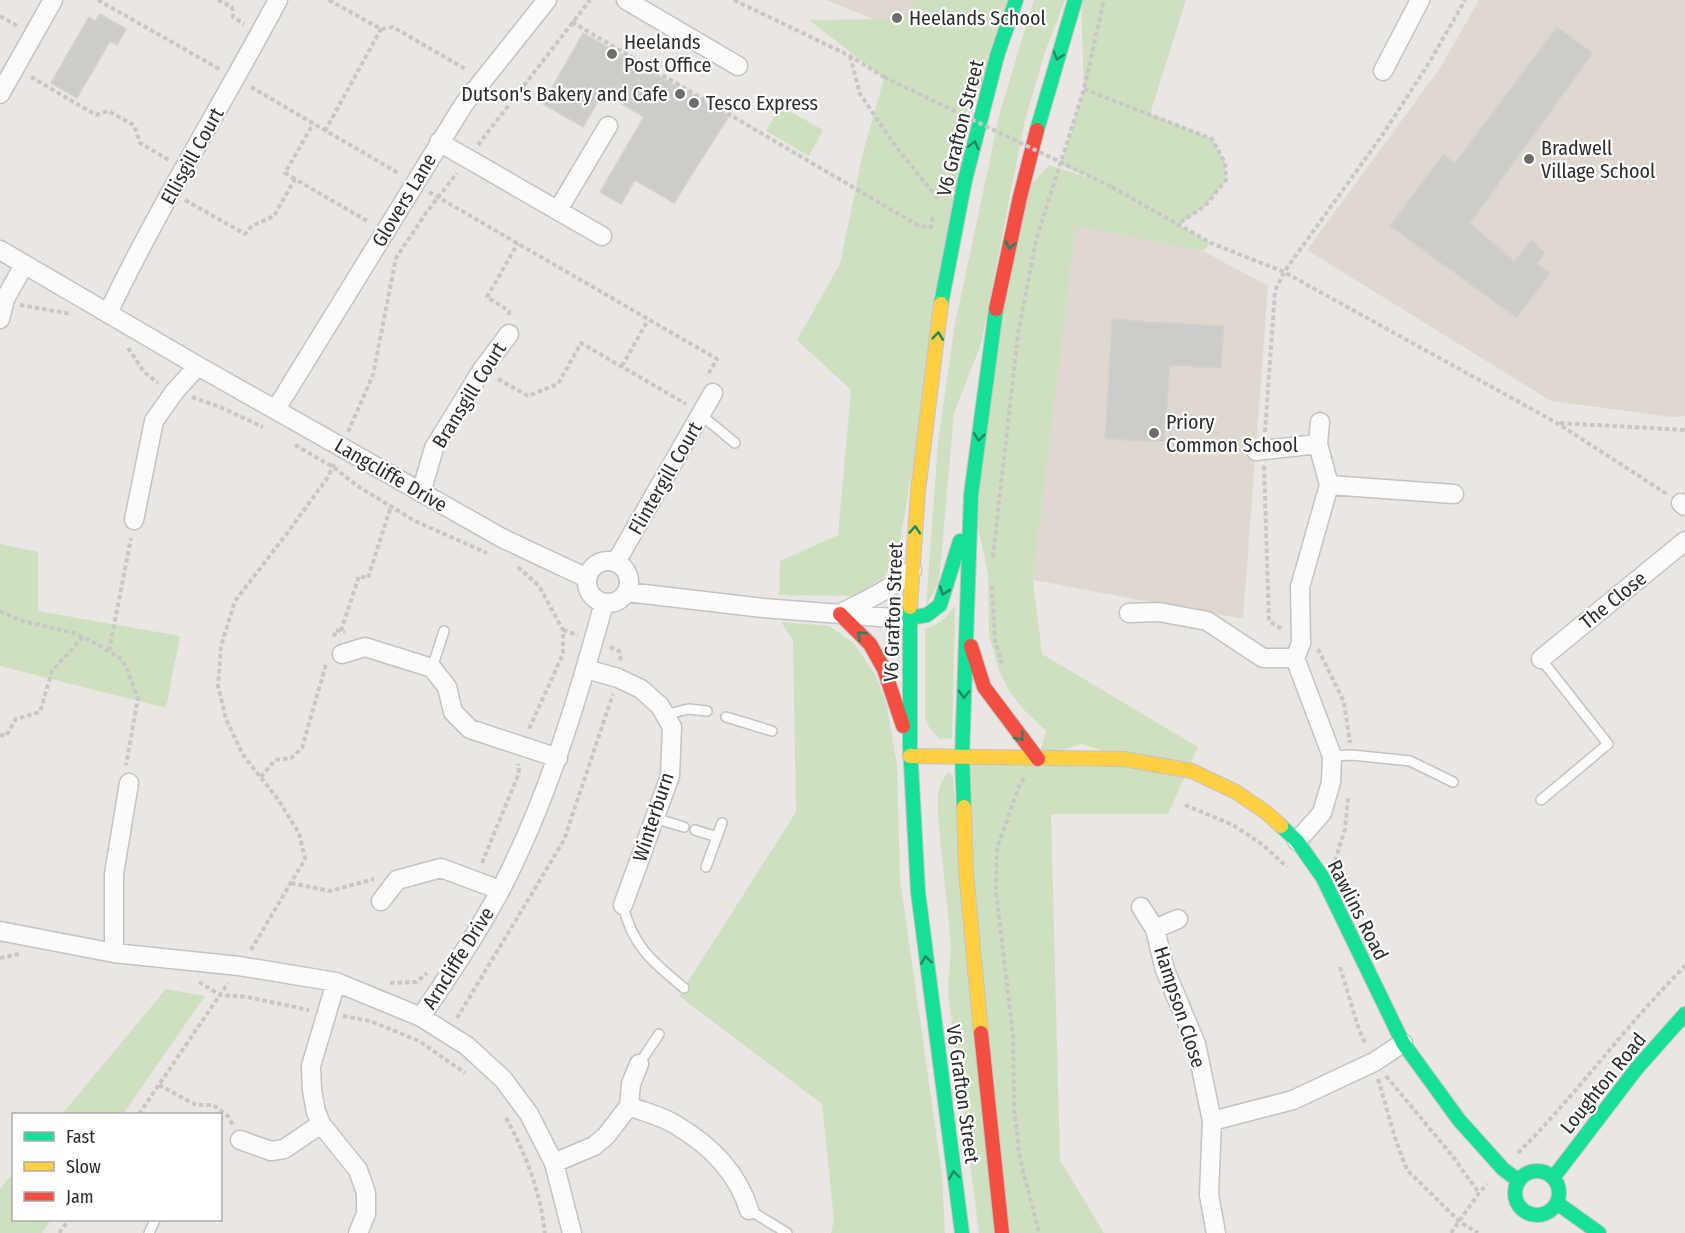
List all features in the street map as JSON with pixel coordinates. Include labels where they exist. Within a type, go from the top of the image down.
[{"type":"street","points":[[0,94],[53,0]]},
{"type":"street","name":"Ellisgill Court","points":[[108,313],[137,252],[278,0]]},
{"type":"street","name":"Glovers Lane","points":[[276,409],[464,104],[547,0]]},
{"type":"street","points":[[626,0],[738,66]]},
{"type":"street","name":"V6 Grafton Street","points":[[963,1233],[918,892],[910,751],[909,618],[918,491],[942,298],[968,169],[997,56],[1016,0]]},
{"type":"street","name":"V6 Grafton Street","points":[[1002,1233],[966,873],[962,757],[971,495],[994,318],[1020,197],[1045,98],[1075,0]]},
{"type":"street","points":[[1383,71],[1420,0]]},
{"type":"street","points":[[558,210],[608,126]]},
{"type":"street","points":[[439,142],[602,236]]},
{"type":"street","name":"Langcliffe Drive","points":[[0,250],[421,493],[502,538],[587,578]]},
{"type":"street","points":[[0,319],[5,299],[24,265]]},
{"type":"street","name":"Bransgill Court","points":[[421,493],[434,448],[482,370],[509,333]]},
{"type":"street","points":[[134,519],[154,421],[198,366]]},
{"type":"street","name":"Flintergill Court","points":[[616,562],[702,414],[707,388]]},
{"type":"street","points":[[1297,841],[1322,813],[1331,782],[1332,756],[1298,651],[1300,587],[1329,485],[1318,444],[1320,422]]},
{"type":"street","points":[[1260,450],[1318,444]]},
{"type":"street","points":[[1329,485],[1454,494]]},
{"type":"street","points":[[627,592],[763,608],[840,614],[909,618],[927,615],[940,605],[955,561],[971,495]]},
{"type":"street","name":"The Close","points":[[1541,659],[1685,541]]},
{"type":"street","points":[[616,562],[627,573],[629,579],[627,592],[617,602],[604,603],[589,591],[587,578],[599,563],[616,562]]},
{"type":"street","points":[[840,614],[876,596],[912,570]]},
{"type":"street","name":"Arncliffe Drive","points":[[0,930],[114,953],[239,966],[336,982],[421,1017],[463,955],[500,890],[535,816],[558,758],[604,603]]},
{"type":"street","points":[[1129,612],[1159,612],[1207,621],[1263,658],[1298,651]]},
{"type":"street","points":[[840,614],[870,644],[884,669],[910,751]]},
{"type":"street","points":[[966,630],[984,687],[1038,759]]},
{"type":"street","points":[[334,652],[365,647],[432,668],[447,687],[453,712],[470,729],[558,758]]},
{"type":"street","points":[[586,669],[618,678],[641,689],[660,706],[665,714]]},
{"type":"street","name":"Winterburn","points":[[623,905],[669,776],[672,727],[665,714]]},
{"type":"street","name":"Rawlins Road","points":[[910,751],[962,757],[1124,759],[1192,771],[1236,792],[1267,813],[1297,841],[1323,878],[1378,995],[1403,1042],[1459,1120],[1503,1169],[1519,1181]]},
{"type":"street","points":[[114,953],[114,873],[129,783]]},
{"type":"street","points":[[381,901],[397,880],[441,868],[476,879],[500,890]]},
{"type":"street","name":"Hampson Close","points":[[1141,907],[1155,929],[1165,970],[1196,1044],[1212,1121],[1209,1195],[1216,1233]]},
{"type":"street","name":"Hampson Close","points":[[1155,929],[1178,919]]},
{"type":"street","points":[[336,982],[311,1066],[312,1090],[321,1124],[358,1170],[364,1185],[366,1214],[358,1233]]},
{"type":"street","name":"Loughton Road","points":[[1553,1178],[1637,1068],[1685,1014]]},
{"type":"street","points":[[421,1017],[467,1046],[503,1078],[529,1114],[554,1163],[572,1233]]},
{"type":"street","points":[[1212,1121],[1293,1100],[1374,1062],[1403,1042]]},
{"type":"street","points":[[554,1163],[594,1146],[606,1136],[629,1106],[631,1084],[639,1064]]},
{"type":"street","points":[[629,1106],[675,1124],[716,1153],[744,1194],[749,1210]]},
{"type":"street","points":[[240,1140],[272,1151],[284,1149],[321,1124]]},
{"type":"street","points":[[1539,1171],[1553,1178],[1559,1190],[1557,1203],[1547,1214],[1533,1215],[1526,1212],[1517,1202],[1515,1195],[1519,1181],[1532,1172],[1539,1171]]},
{"type":"street","points":[[1557,1203],[1599,1233]]},
{"type":"lane","points":[[702,414],[735,442]]},
{"type":"lane","points":[[432,668],[444,632]]},
{"type":"lane","points":[[1541,659],[1608,744],[1541,800]]},
{"type":"lane","points":[[665,714],[688,709],[707,711]]},
{"type":"lane","points":[[726,717],[772,731]]},
{"type":"lane","points":[[1332,756],[1352,755],[1410,761],[1453,782]]},
{"type":"lane","points":[[654,818],[684,827]]},
{"type":"lane","points":[[706,867],[722,823]]},
{"type":"lane","points":[[695,830],[717,837]]},
{"type":"lane","points":[[623,905],[627,926],[644,952],[684,988]]},
{"type":"lane","points":[[639,1064],[659,1034]]},
{"type":"lane","points":[[749,1210],[787,1233]]},
{"type":"path","points":[[98,0],[717,360],[707,388]]},
{"type":"path","points":[[218,0],[232,7],[233,17],[260,33]]},
{"type":"path","points":[[329,0],[381,29],[393,27],[484,80]]},
{"type":"path","points":[[141,1113],[252,948],[305,859],[299,833],[277,798],[243,755],[226,719],[218,686],[221,646],[235,601],[288,532],[333,467],[373,375],[396,258],[438,197],[590,0]]},
{"type":"path","points":[[734,0],[850,56],[884,77],[1112,187],[1211,243],[1284,272],[1557,423],[1683,505]]},
{"type":"path","points":[[992,561],[1018,334],[1036,240],[1084,89],[1104,0]]},
{"type":"path","points":[[1352,755],[1344,702],[1316,644],[1298,651],[1269,621],[1260,450],[1275,291],[1284,272],[1383,134],[1430,63],[1465,0]]},
{"type":"path","points":[[572,22],[919,225],[931,227],[938,199],[894,144],[860,94],[850,56]]},
{"type":"path","points":[[325,131],[381,29]]},
{"type":"path","points":[[14,67],[96,115],[108,111],[134,125],[140,143],[185,169]]},
{"type":"path","points":[[1084,89],[1212,139],[1225,163],[1226,180],[1205,206],[1177,225]]},
{"type":"path","points":[[313,124],[285,173],[386,231]]},
{"type":"path","points":[[172,192],[245,234],[252,226],[274,216],[295,179]]},
{"type":"path","points":[[509,333],[509,311],[487,297],[518,243]]},
{"type":"path","points":[[5,299],[38,310],[78,315]]},
{"type":"path","points":[[622,366],[648,320]]},
{"type":"path","points":[[122,340],[144,372],[158,383],[273,431]]},
{"type":"path","points":[[482,370],[528,396],[558,384],[581,343],[702,414]]},
{"type":"path","points":[[1557,423],[1685,430]]},
{"type":"path","points":[[293,443],[415,521],[450,539],[493,555]]},
{"type":"path","points":[[341,632],[359,576],[368,578],[390,506]]},
{"type":"path","points":[[109,651],[134,519]]},
{"type":"path","points":[[476,879],[519,773],[517,758],[563,654],[563,630],[539,586],[514,564]]},
{"type":"path","points":[[992,584],[995,640],[1004,670]]},
{"type":"path","points":[[0,611],[22,621],[74,633],[123,660],[138,698],[123,780],[129,783]]},
{"type":"path","points":[[261,777],[275,760],[291,758],[302,748],[334,652],[336,630],[351,634]]},
{"type":"path","points":[[0,735],[6,736],[16,719],[40,712],[52,670],[82,637]]},
{"type":"path","points":[[449,1034],[462,1008],[564,840],[618,678]]},
{"type":"path","points":[[1038,759],[1020,784],[997,848],[996,891],[1013,1035],[1014,1106],[1019,1154],[1039,1233]]},
{"type":"path","points":[[1323,878],[1337,857],[1345,829],[1348,797]]},
{"type":"path","points":[[1185,805],[1233,825],[1263,845],[1292,871]]},
{"type":"path","points":[[252,948],[262,950]]},
{"type":"path","points":[[1339,966],[1359,1030],[1374,1062],[1396,1141],[1407,1170],[1460,1222],[1478,1233]]},
{"type":"path","points":[[1450,1233],[1479,1193],[1534,1138],[1649,1002],[1685,966]]},
{"type":"path","points":[[382,981],[416,982],[431,968]]},
{"type":"path","points":[[220,994],[370,1021],[419,1041],[473,1079]]},
{"type":"path","points":[[1374,1062],[1450,1153],[1479,1193]]},
{"type":"path","points":[[159,1085],[196,1105],[213,1105],[228,1116],[240,1140]]},
{"type":"path","points":[[504,1114],[519,1141],[534,1178],[545,1233]]},
{"type":"path","points":[[59,1233],[68,1221]]},
{"type":"shaded area","name":"Heelands School","points":[[826,0],[931,0],[916,36]]},
{"type":"shaded area","name":"Bradwell Village School","points":[[1479,0],[1685,0],[1685,416],[1672,417],[1551,401],[1307,250],[1440,68]]},
{"type":"shaded area","name":"Priory Common School","points":[[1076,226],[1203,251],[1268,286],[1243,619],[1033,580]]},
{"type":"green space","points":[[916,0],[1016,0],[997,56],[965,115],[965,180],[898,552],[884,577],[854,596],[779,595],[780,561],[838,535],[851,390],[797,340],[840,264],[863,153],[884,78],[809,20],[906,19]]},
{"type":"green space","points":[[1034,0],[1065,0],[1045,52],[1024,124],[981,344],[954,413],[939,582],[926,606],[938,444],[954,329],[1000,112]]},
{"type":"green space","points":[[1081,0],[1186,0],[1150,114],[1212,139],[1225,163],[1226,180],[1205,206],[1178,225],[1211,243],[1203,251],[1076,226],[1033,580],[1042,654],[1198,747],[1168,814],[1051,814],[1060,1160],[1104,1233],[1002,1233],[962,757],[1038,759],[1046,731],[1011,694],[1000,673],[989,636],[988,573],[971,495],[1020,197],[1049,165],[1101,182],[1061,165],[1084,89]],"holes":[[[1081,744],[1144,763],[1040,758]]]},
{"type":"green space","points":[[780,106],[823,130],[809,156],[766,131]]},
{"type":"green space","points":[[0,544],[38,552],[38,611],[180,636],[166,708],[0,666]]},
{"type":"green space","points":[[955,605],[952,738],[940,739],[929,727],[925,718],[925,629],[942,620]]},
{"type":"green space","points":[[781,622],[829,626],[854,643],[876,676],[887,706],[897,765],[900,879],[942,1175],[945,1233],[831,1233],[834,1220],[822,1104],[679,996],[796,812],[793,640]]},
{"type":"green space","points":[[948,772],[953,776],[994,1233],[979,1233],[948,992],[951,945],[938,817],[938,794],[941,783]]},
{"type":"green space","points":[[166,989],[205,996],[124,1113],[63,1113]]},
{"type":"green space","points":[[12,1174],[12,1221],[50,1221],[42,1233],[0,1233],[0,1189]]},
{"type":"building","points":[[100,14],[126,29],[117,45],[110,41],[77,98],[51,83],[89,17],[95,21]]},
{"type":"building","points":[[1557,27],[1593,53],[1470,223],[1514,261],[1532,240],[1545,253],[1537,264],[1550,273],[1517,318],[1390,226],[1443,154],[1455,163]]},
{"type":"building","points":[[583,33],[729,116],[674,203],[635,180],[621,204],[600,192],[644,117],[603,93],[583,127],[543,104]]},
{"type":"building","points":[[1112,319],[1224,326],[1221,368],[1170,366],[1164,442],[1105,439]]},
{"type":"traffic: fast","points":[[941,304],[965,180],[997,56],[1016,0]]},
{"type":"traffic: fast","points":[[1037,130],[1075,0]]},
{"type":"traffic: fast","points":[[964,807],[962,757],[971,495],[996,309]]},
{"type":"traffic: fast","points":[[909,618],[927,615],[940,605],[960,541]]},
{"type":"traffic: fast","points":[[910,607],[910,746],[918,892],[962,1233]]},
{"type":"traffic: fast","points":[[1281,826],[1297,841],[1323,878],[1403,1043],[1459,1120],[1503,1169],[1519,1181]]},
{"type":"traffic: fast","points":[[1553,1178],[1637,1068],[1685,1014]]},
{"type":"traffic: fast","points":[[1537,1171],[1553,1177],[1559,1193],[1553,1209],[1537,1215],[1521,1209],[1515,1193],[1521,1177],[1537,1171]]},
{"type":"traffic: fast","points":[[1557,1203],[1599,1233]]},
{"type":"traffic: slow","points":[[910,607],[918,491],[941,304]]},
{"type":"traffic: slow","points":[[910,756],[1124,759],[1192,771],[1236,792],[1267,813],[1281,826]]},
{"type":"traffic: slow","points":[[964,807],[966,872],[981,1033]]},
{"type":"traffic: jam","points":[[996,309],[1037,130]]},
{"type":"traffic: jam","points":[[840,614],[870,644],[884,669],[903,726]]},
{"type":"traffic: jam","points":[[971,646],[984,687],[1038,759]]},
{"type":"traffic: jam","points":[[981,1033],[1002,1233]]},
{"type":"place","name":"Heelands School","points":[[897,18]]},
{"type":"place","name":"Heelands Post Office","points":[[612,54]]},
{"type":"place","name":"Dutson's Bakery and Cafe","points":[[680,94]]},
{"type":"place","name":"Tesco Express","points":[[694,103]]},
{"type":"place","name":"Bradwell Village School","points":[[1529,159]]},
{"type":"place","name":"Priory Common School","points":[[1154,433]]}]
